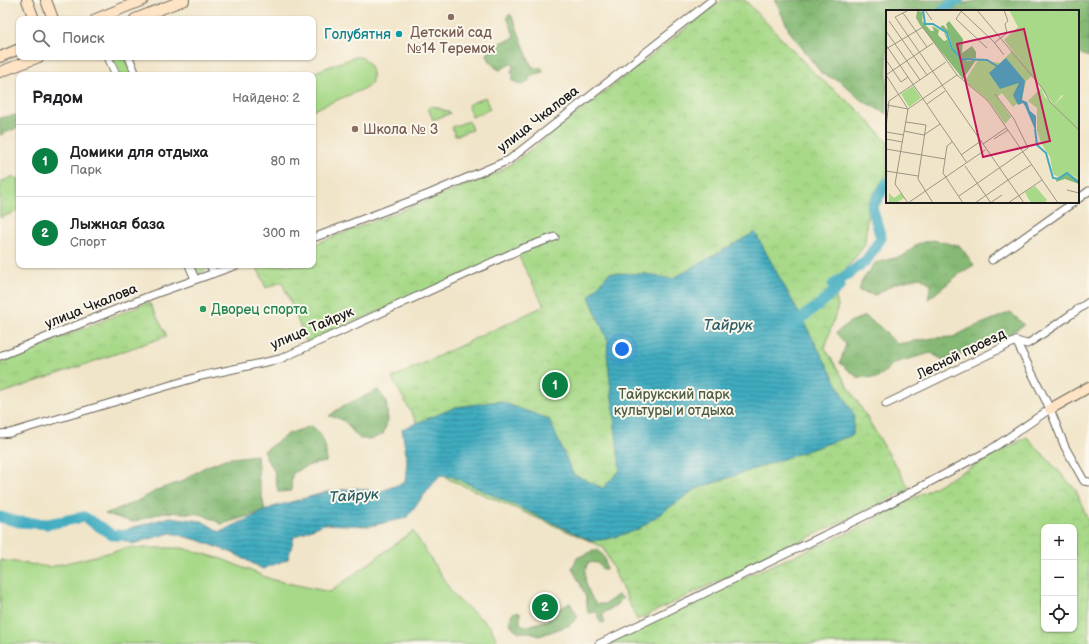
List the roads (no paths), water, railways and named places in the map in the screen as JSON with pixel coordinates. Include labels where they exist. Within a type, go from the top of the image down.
[{"type":"main road","points":[[27,0],[33,16]]},
{"type":"main road","points":[[46,0],[52,16]]},
{"type":"main road","points":[[103,16],[141,0]]},
{"type":"main road","points":[[145,15],[184,0]]},
{"type":"main road","points":[[0,57],[16,50]]},
{"type":"main road","points":[[0,72],[31,60]]},
{"type":"main road","points":[[1050,409],[1089,387]]},
{"type":"street","points":[[141,0],[145,15]]},
{"type":"street","name":"улица Чкалова","points":[[316,237],[429,194],[509,160],[712,0]]},
{"type":"street","points":[[109,60],[115,72]]},
{"type":"street","points":[[130,60],[135,72]]},
{"type":"street","points":[[1079,198],[1089,191]]},
{"type":"street","points":[[992,260],[1073,203]]},
{"type":"street","name":"улица Тайрук","points":[[0,434],[10,433],[202,376],[280,359],[521,249],[555,237]]},
{"type":"street","points":[[190,268],[195,279]]},
{"type":"street","points":[[212,268],[214,273]]},
{"type":"street","name":"улица Чкалова","points":[[0,356],[195,279],[228,268]]},
{"type":"street","name":"Лесной проезд","points":[[886,404],[1016,341],[1027,344],[1089,302]]},
{"type":"street","points":[[1016,341],[1050,409],[1065,447],[1084,481],[1089,482]]},
{"type":"street","points":[[599,644],[877,510],[990,450],[1050,409]]},
{"type":"water","name":"Тайрук","points":[[755,232],[854,415],[853,435],[696,489],[637,530],[608,539],[592,541],[453,477],[440,475],[406,518],[370,526],[323,524],[294,537],[288,559],[263,569],[235,554],[201,541],[171,533],[132,544],[112,535],[170,517],[202,521],[220,532],[273,507],[327,492],[356,488],[379,492],[405,482],[407,461],[402,429],[456,407],[499,401],[549,419],[573,474],[603,488],[620,470],[607,354],[608,341],[589,297],[609,273],[647,274],[672,279]]},
{"type":"waterway","name":"Тайрук","points":[[943,10],[955,1],[959,0]]},
{"type":"waterway","name":"Тайрук","points":[[790,327],[820,304],[840,286],[833,285],[866,261],[881,238],[872,207],[886,185]]},
{"type":"waterway","name":"Тайрук","points":[[0,517],[19,522],[48,524],[84,517],[112,535],[127,535]]},
{"type":"place","name":"Детский сад №14 Теремок","points":[[451,17]]},
{"type":"place","name":"Голубятня","points":[[399,34]]},
{"type":"place","name":"Школа № 3","points":[[355,129]]},
{"type":"place","name":"Дворец спорта","points":[[203,309]]},
{"type":"place","name":"Домики для отдыха","points":[[555,385]]},
{"type":"place","name":"Лыжная база","points":[[545,607]]},
{"type":"park label","name":"Тайрукский парк культуры и отдыха","points":[[674,402]]}]
